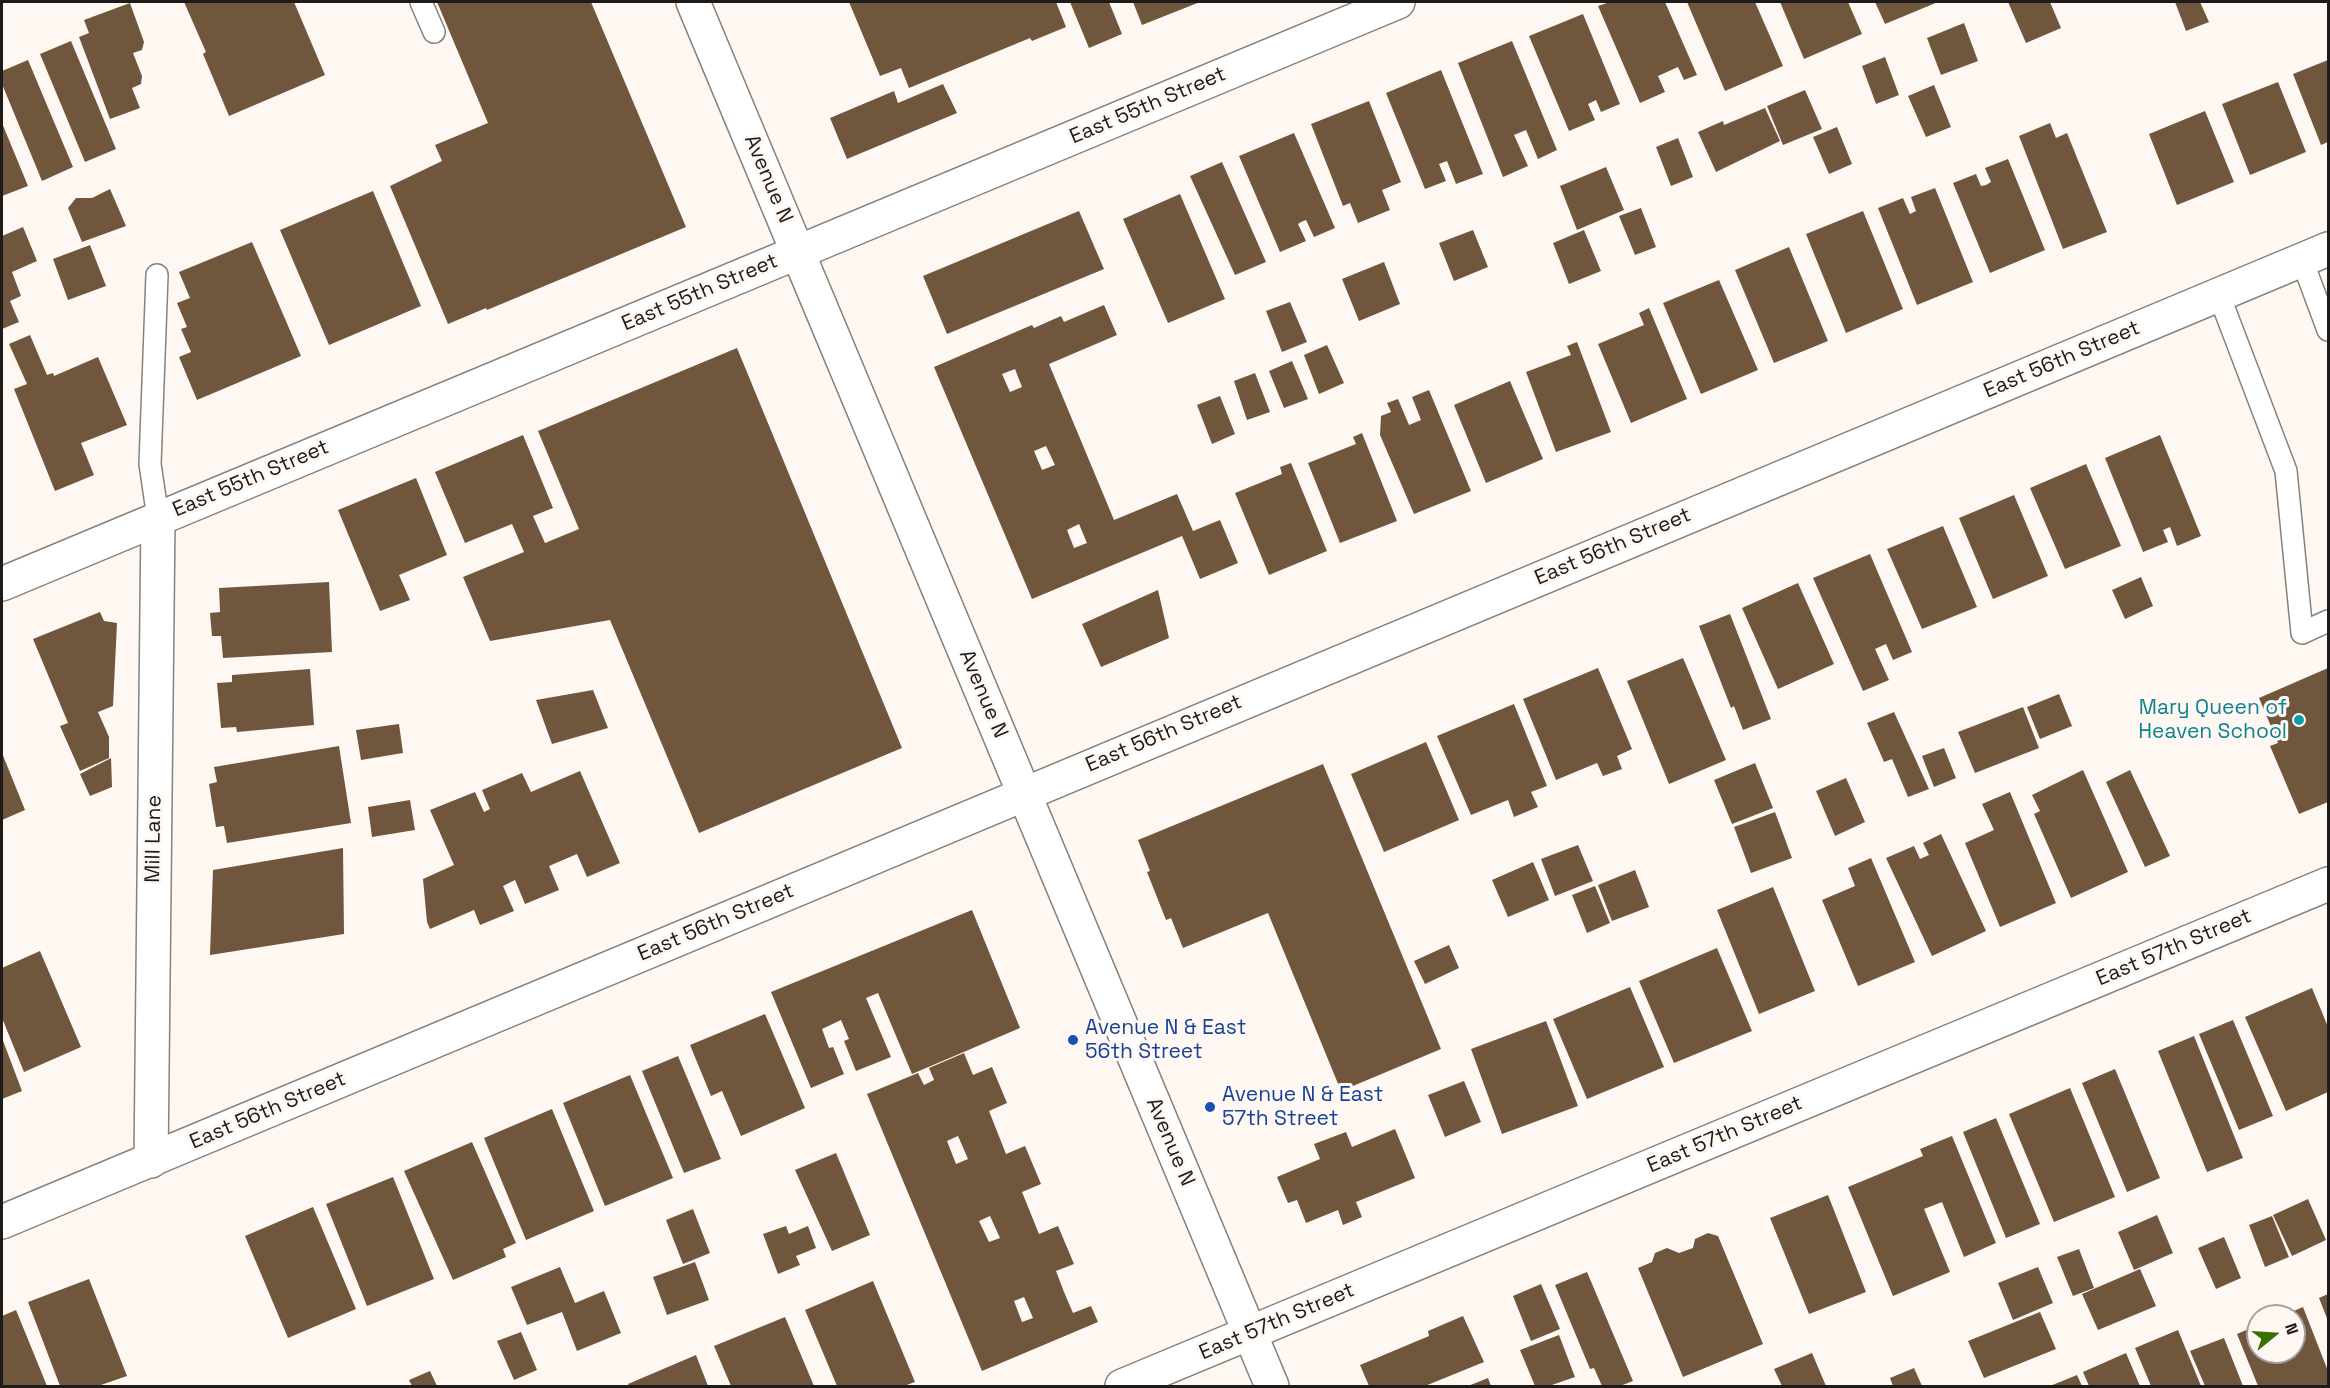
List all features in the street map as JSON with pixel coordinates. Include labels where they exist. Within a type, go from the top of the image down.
[{"type":"street","name":"Avenue N","points":[[693,2],[1272,1386]]},
{"type":"street","name":"East 55th Street","points":[[2,584],[1398,2]]},
{"type":"street","name":"East 56th Street","points":[[2,1222],[2315,254]]},
{"type":"street","name":"Mill Lane","points":[[151,1161],[158,518]]},
{"type":"street","name":"East 57th Street","points":[[1122,1386],[2328,884]]},
{"type":"lane","points":[[421,2],[434,32]]},
{"type":"lane","points":[[2315,254],[2328,330]]},
{"type":"lane","points":[[157,275],[150,464],[158,518]]},
{"type":"lane","points":[[2219,295],[2286,471],[2302,633],[2328,621]]},
{"type":"building","points":[[184,2],[294,2],[325,75],[229,116],[203,54],[206,52]]},
{"type":"building","points":[[437,2],[591,2],[686,227],[448,324],[390,186],[442,161],[435,145],[488,123]]},
{"type":"building","points":[[849,2],[1056,2],[1066,27],[1032,41],[1030,38],[909,88],[901,68],[880,76]]},
{"type":"building","points":[[1070,2],[1109,2],[1122,34],[1089,48]]},
{"type":"building","points":[[1133,2],[1200,2],[1142,25]]},
{"type":"building","points":[[1610,2],[1665,2],[1697,75],[1684,80],[1678,67],[1658,76],[1665,92],[1640,103],[1598,6]]},
{"type":"building","points":[[1687,2],[1755,2],[1783,66],[1725,91]]},
{"type":"building","points":[[1780,2],[1848,2],[1862,34],[1804,59]]},
{"type":"building","points":[[1875,2],[1938,2],[1885,24]]},
{"type":"building","points":[[2008,2],[2050,2],[2061,28],[2026,43]]},
{"type":"building","points":[[2175,2],[2200,2],[2209,22],[2186,31]]},
{"type":"building","points":[[130,3],[144,42],[142,50],[133,53],[142,76],[141,84],[132,88],[140,108],[110,119],[79,37],[89,33],[84,20]]},
{"type":"building","points":[[1583,14],[1620,104],[1601,112],[1596,100],[1588,104],[1595,120],[1569,131],[1529,36]]},
{"type":"building","points":[[1964,23],[1978,61],[1941,75],[1927,38]]},
{"type":"building","points":[[71,41],[116,149],[85,162],[40,54]]},
{"type":"building","points":[[1512,41],[1557,150],[1538,159],[1526,130],[1514,135],[1528,166],[1503,177],[1458,63]]},
{"type":"building","points":[[1885,57],[1899,95],[1876,104],[1862,66]]},
{"type":"building","points":[[28,60],[73,167],[42,181],[2,84],[2,71]]},
{"type":"building","points":[[2328,60],[2328,142],[2321,145],[2293,74]]},
{"type":"building","points":[[1441,70],[1483,174],[1456,184],[1447,161],[1439,164],[1446,181],[1425,189],[1386,93]]},
{"type":"building","points":[[2278,82],[2306,152],[2250,175],[2222,104]]},
{"type":"building","points":[[943,84],[957,113],[847,159],[830,118],[894,91],[898,103]]},
{"type":"building","points":[[1934,85],[1951,127],[1926,137],[1908,96]]},
{"type":"building","points":[[1805,90],[1822,129],[1783,145],[1767,106]]},
{"type":"building","points":[[1369,101],[1401,182],[1382,190],[1390,210],[1358,223],[1350,203],[1343,206],[1311,124]]},
{"type":"building","points":[[1765,108],[1780,141],[1716,172],[1698,132],[1723,121],[1724,125]]},
{"type":"building","points":[[2205,111],[2234,182],[2177,205],[2149,134]]},
{"type":"building","points":[[2,123],[28,186],[2,196]]},
{"type":"building","points":[[2050,123],[2056,138],[2067,133],[2107,232],[2063,249],[2019,136]]},
{"type":"building","points":[[1837,127],[1852,164],[1829,174],[1813,137]]},
{"type":"building","points":[[1294,133],[1335,228],[1314,237],[1306,220],[1301,222],[1298,224],[1306,241],[1280,252],[1239,156]]},
{"type":"building","points":[[1678,138],[1693,177],[1671,186],[1656,147]]},
{"type":"building","points":[[2008,159],[2045,250],[1990,273],[1953,183],[1976,174],[1981,186],[1986,185],[1991,182],[1985,168]]},
{"type":"building","points":[[1222,162],[1266,262],[1235,275],[1190,176]]},
{"type":"building","points":[[1606,167],[1624,210],[1577,230],[1560,186]]},
{"type":"building","points":[[1935,188],[1973,282],[1917,305],[1878,208],[1903,198],[1910,214],[1916,211],[1911,197]]},
{"type":"building","points":[[110,189],[126,226],[82,242],[68,208],[76,198],[92,198]]},
{"type":"building","points":[[373,191],[421,306],[329,345],[280,230]]},
{"type":"building","points":[[1180,194],[1225,299],[1168,323],[1123,219]]},
{"type":"building","points":[[1641,208],[1656,247],[1635,255],[1619,216]]},
{"type":"building","points":[[1079,211],[1104,269],[947,334],[923,276]]},
{"type":"building","points":[[1863,211],[1903,309],[1846,333],[1806,234]]},
{"type":"building","points":[[23,227],[37,261],[12,272],[21,296],[10,301],[19,322],[2,329],[2,236]]},
{"type":"building","points":[[1473,230],[1488,267],[1454,281],[1439,243]]},
{"type":"building","points":[[1584,230],[1601,271],[1569,284],[1553,243]]},
{"type":"building","points":[[252,242],[301,356],[197,400],[179,357],[191,352],[181,329],[187,327],[177,303],[190,298],[179,272]]},
{"type":"building","points":[[90,245],[106,286],[68,300],[53,259]]},
{"type":"building","points":[[1789,247],[1828,341],[1774,363],[1735,270]]},
{"type":"building","points":[[1384,262],[1400,304],[1359,321],[1342,279]]},
{"type":"building","points":[[1719,280],[1758,370],[1701,394],[1663,303]]},
{"type":"building","points":[[1290,302],[1307,342],[1282,352],[1266,311]]},
{"type":"building","points":[[1104,305],[1117,335],[1049,364],[1114,520],[1177,494],[1193,531],[1220,520],[1238,563],[1200,579],[1182,536],[1032,599],[934,367],[1032,325],[1034,328],[1061,316],[1064,322]],"holes":[[[1015,369],[1022,387],[1010,392],[1002,374]],[[1046,446],[1055,465],[1042,470],[1034,451]],[[1079,524],[1087,543],[1074,548],[1067,530]]]},
{"type":"building","points":[[1649,308],[1687,399],[1631,423],[1598,344],[1644,325],[1639,313]]},
{"type":"building","points":[[30,335],[47,375],[53,373],[54,376],[98,357],[127,425],[81,443],[94,475],[55,491],[14,389],[27,384],[9,344]]},
{"type":"building","points":[[1577,342],[1611,432],[1556,452],[1526,372],[1571,355],[1567,346]]},
{"type":"building","points":[[1327,345],[1344,383],[1319,394],[1304,355]]},
{"type":"building","points":[[737,348],[902,748],[699,833],[610,620],[490,641],[463,577],[524,552],[512,524],[465,543],[435,472],[523,435],[553,508],[533,516],[545,543],[579,529],[538,431]]},
{"type":"building","points":[[1292,361],[1308,399],[1284,408],[1269,371]]},
{"type":"building","points":[[1255,373],[1270,412],[1247,420],[1234,381]]},
{"type":"building","points":[[1510,381],[1543,459],[1486,483],[1454,405]]},
{"type":"building","points":[[1429,390],[1471,491],[1414,514],[1380,435],[1381,416],[1391,412],[1387,403],[1398,399],[1409,425],[1421,420],[1412,397]]},
{"type":"building","points":[[1220,396],[1235,434],[1212,444],[1197,405]]},
{"type":"building","points":[[1362,433],[1397,521],[1340,543],[1308,463],[1356,444],[1353,437]]},
{"type":"building","points":[[2160,435],[2201,536],[2177,546],[2170,527],[2163,530],[2168,542],[2143,552],[2105,458]]},
{"type":"building","points":[[1291,463],[1327,551],[1269,575],[1235,493],[1282,474],[1280,467]]},
{"type":"building","points":[[2086,464],[2121,546],[2065,569],[2030,488]]},
{"type":"building","points":[[416,478],[447,555],[399,575],[410,600],[380,611],[338,510]]},
{"type":"building","points":[[2014,495],[2048,576],[1993,599],[1959,518]]},
{"type":"building","points":[[1943,526],[1977,607],[1922,629],[1887,549]]},
{"type":"building","points":[[1870,554],[1912,652],[1893,660],[1886,644],[1875,649],[1889,680],[1863,691],[1813,578]]},
{"type":"building","points":[[2141,577],[2153,606],[2125,619],[2112,590]]},
{"type":"building","points":[[329,582],[332,652],[223,658],[221,636],[212,636],[210,613],[220,612],[219,588]]},
{"type":"building","points":[[1798,583],[1834,664],[1778,689],[1742,608]]},
{"type":"building","points":[[1158,590],[1169,638],[1101,667],[1082,624]]},
{"type":"building","points":[[100,612],[104,621],[117,623],[113,706],[98,712],[109,737],[109,758],[80,771],[60,726],[68,723],[33,639]]},
{"type":"building","points":[[1730,614],[1771,719],[1743,730],[1734,706],[1731,708],[1699,626]]},
{"type":"building","points":[[1683,658],[1726,760],[1669,784],[1627,681]]},
{"type":"building","points":[[1598,668],[1632,749],[1617,756],[1622,769],[1603,776],[1597,763],[1556,780],[1523,699]]},
{"type":"building","name":"Mary Queen of Heaven School","points":[[2328,668],[2328,802],[2299,814],[2270,746],[2278,743],[2259,698]]},
{"type":"building","points":[[310,669],[314,725],[237,732],[236,727],[221,728],[217,683],[232,682],[232,675]]},
{"type":"building","points":[[593,690],[608,728],[552,744],[536,700]]},
{"type":"building","points":[[2059,694],[2072,726],[2040,739],[2027,707]]},
{"type":"building","points":[[1514,704],[1547,786],[1531,792],[1538,807],[1514,817],[1508,800],[1471,815],[1437,736]]},
{"type":"building","points":[[2023,707],[2039,748],[1975,773],[1958,732]]},
{"type":"building","points":[[1894,712],[1929,789],[1908,797],[1892,759],[1884,762],[1867,723]]},
{"type":"building","points":[[399,724],[403,753],[361,760],[356,730]]},
{"type":"building","points":[[1426,742],[1459,820],[1384,852],[1351,774]]},
{"type":"building","points":[[339,746],[351,823],[227,843],[224,826],[216,827],[209,784],[217,782],[214,767]]},
{"type":"building","points":[[1944,748],[1956,778],[1934,787],[1922,756]]},
{"type":"building","points":[[2,753],[25,810],[2,820]]},
{"type":"building","points":[[111,758],[112,787],[90,796],[80,774]]},
{"type":"building","points":[[1755,763],[1773,808],[1732,824],[1714,780]]},
{"type":"building","points":[[1323,764],[1441,1049],[1341,1091],[1268,913],[1183,948],[1171,918],[1166,920],[1147,872],[1150,871],[1138,840]]},
{"type":"building","points":[[2083,770],[2128,872],[2071,898],[2034,814],[2040,811],[2032,795]]},
{"type":"building","points":[[2130,770],[2170,856],[2145,867],[2106,782]]},
{"type":"building","points":[[580,771],[620,863],[587,877],[577,854],[549,866],[559,890],[525,904],[515,880],[503,886],[514,911],[480,925],[474,910],[430,929],[427,922],[423,879],[454,865],[430,810],[475,792],[484,812],[490,809],[482,790],[522,773],[531,792]]},
{"type":"building","points":[[1846,778],[1865,822],[1835,836],[1816,791]]},
{"type":"building","points":[[2010,792],[2056,903],[2000,927],[1965,843],[1994,830],[1982,804]]},
{"type":"building","points":[[410,800],[415,830],[372,837],[368,807]]},
{"type":"building","points":[[1775,812],[1792,858],[1751,873],[1734,827]]},
{"type":"building","points":[[1941,834],[1986,931],[1932,956],[1886,858],[1914,846],[1920,859],[1929,855],[1923,843]]},
{"type":"building","points":[[1578,845],[1593,881],[1555,896],[1541,859]]},
{"type":"building","points":[[343,848],[344,934],[210,955],[213,870]]},
{"type":"building","points":[[1871,858],[1915,962],[1858,986],[1822,900],[1855,886],[1848,868]]},
{"type":"building","points":[[1533,862],[1549,900],[1508,917],[1492,880]]},
{"type":"building","points":[[1635,870],[1649,907],[1612,921],[1598,885]]},
{"type":"building","points":[[1595,886],[1610,923],[1587,933],[1572,895]]},
{"type":"building","points":[[1773,887],[1815,991],[1759,1014],[1717,910]]},
{"type":"building","points":[[972,910],[1020,1028],[912,1074],[878,993],[866,998],[891,1057],[856,1071],[844,1041],[849,1039],[841,1020],[822,1029],[829,1048],[833,1047],[844,1074],[811,1088],[771,992]]},
{"type":"building","points":[[1449,945],[1459,968],[1425,984],[1414,961]]},
{"type":"building","points":[[1717,948],[1752,1031],[1674,1063],[1639,981]]},
{"type":"building","points":[[40,951],[81,1047],[24,1072],[2,1018],[2,968]]},
{"type":"building","points":[[1630,987],[1664,1067],[1587,1099],[1553,1019]]},
{"type":"building","points":[[2312,988],[2328,1027],[2328,1092],[2286,1111],[2245,1017]]},
{"type":"building","points":[[765,1014],[805,1108],[741,1136],[722,1091],[711,1096],[690,1045]]},
{"type":"building","points":[[2233,1020],[2273,1116],[2239,1130],[2199,1034]]},
{"type":"building","points":[[1546,1021],[1578,1106],[1502,1134],[1471,1049]]},
{"type":"building","points":[[2194,1036],[2243,1158],[2207,1172],[2158,1051]]},
{"type":"building","points":[[2,1038],[22,1091],[2,1099]]},
{"type":"building","points":[[964,1053],[973,1075],[992,1067],[1007,1103],[989,1111],[1006,1154],[1025,1146],[1041,1184],[1022,1192],[1039,1234],[1058,1226],[1074,1264],[1056,1271],[1064,1292],[1073,1313],[1091,1306],[1098,1322],[982,1371],[867,1094],[918,1073],[924,1085],[934,1080],[929,1068]],"holes":[[[958,1136],[968,1159],[956,1164],[947,1141]],[[990,1216],[1000,1238],[989,1242],[979,1221]],[[1024,1297],[1033,1318],[1022,1322],[1014,1301]]]},
{"type":"building","points":[[678,1056],[721,1159],[684,1173],[642,1071]]},
{"type":"building","points":[[2115,1069],[2160,1178],[2127,1192],[2082,1083]]},
{"type":"building","points":[[630,1075],[673,1178],[605,1206],[563,1103]]},
{"type":"building","points":[[1464,1081],[1481,1122],[1445,1137],[1428,1095]]},
{"type":"building","points":[[2070,1088],[2115,1197],[2054,1222],[2009,1114]]},
{"type":"building","points":[[552,1109],[594,1211],[526,1240],[484,1138]]},
{"type":"building","points":[[1996,1118],[2040,1224],[2006,1238],[1963,1132]]},
{"type":"building","points":[[1395,1129],[1415,1178],[1356,1202],[1362,1217],[1343,1225],[1338,1210],[1306,1223],[1297,1200],[1288,1203],[1277,1177],[1320,1159],[1314,1144],[1346,1132],[1352,1147]]},
{"type":"building","points":[[1952,1136],[1996,1243],[1964,1257],[1942,1202],[1924,1209],[1950,1272],[1893,1296],[1848,1187],[1923,1156],[1920,1149]]},
{"type":"building","points":[[472,1142],[516,1243],[503,1249],[506,1257],[453,1280],[404,1171]]},
{"type":"building","points":[[836,1153],[870,1235],[832,1251],[795,1170]]},
{"type":"building","points":[[393,1177],[434,1279],[367,1306],[326,1204]]},
{"type":"building","points":[[1828,1195],[1866,1292],[1809,1314],[1770,1218]]},
{"type":"building","points":[[2308,1199],[2326,1240],[2292,1256],[2273,1215]]},
{"type":"building","points":[[313,1207],[356,1309],[288,1338],[245,1236]]},
{"type":"building","points":[[693,1209],[710,1253],[683,1264],[666,1220]]},
{"type":"building","points":[[2157,1215],[2173,1253],[2134,1270],[2118,1232]]},
{"type":"building","points":[[2272,1216],[2289,1257],[2265,1267],[2249,1225]]},
{"type":"building","points":[[786,1226],[789,1234],[808,1226],[816,1248],[796,1256],[800,1265],[778,1274],[763,1234]]},
{"type":"building","points":[[1708,1233],[1718,1236],[1763,1344],[1683,1377],[1638,1268],[1652,1262],[1655,1253],[1667,1248],[1679,1253],[1693,1248],[1695,1239]]},
{"type":"building","points":[[2224,1237],[2241,1278],[2216,1289],[2198,1248]]},
{"type":"building","points":[[2079,1249],[2094,1288],[2073,1296],[2057,1257]]},
{"type":"building","points":[[695,1262],[709,1300],[667,1315],[653,1277]]},
{"type":"building","points":[[560,1267],[575,1303],[604,1291],[621,1333],[577,1351],[562,1312],[527,1325],[511,1287]]},
{"type":"building","points":[[2038,1267],[2053,1303],[2013,1320],[1998,1283]]},
{"type":"building","points":[[2140,1269],[2156,1306],[2098,1330],[2082,1294]]},
{"type":"building","points":[[1587,1272],[1633,1381],[1620,1386],[1602,1386],[1594,1368],[1590,1369],[1555,1285]]},
{"type":"building","points":[[89,1279],[127,1376],[98,1386],[60,1386],[28,1302]]},
{"type":"building","points":[[873,1281],[915,1382],[904,1386],[837,1386],[805,1310]]},
{"type":"building","points":[[1541,1284],[1560,1329],[1531,1341],[1513,1296]]},
{"type":"building","points":[[2328,1294],[2328,1321],[2319,1298]]},
{"type":"building","points":[[16,1310],[47,1386],[2,1386],[2,1316]]},
{"type":"building","points":[[2040,1312],[2056,1349],[1984,1378],[1968,1341]]},
{"type":"building","points":[[2306,1315],[2328,1371],[2328,1386],[2258,1386],[2249,1364],[2306,1364]]},
{"type":"building","points":[[1463,1316],[1484,1362],[1425,1386],[1369,1386],[1360,1365],[1429,1336],[1428,1331]]},
{"type":"building","points":[[785,1317],[814,1386],[731,1386],[714,1346]]},
{"type":"building","points":[[2178,1330],[2201,1386],[2151,1386],[2135,1348]]},
{"type":"building","points":[[2246,1330],[2246,1356],[2237,1334]]},
{"type":"building","points":[[521,1332],[537,1370],[514,1380],[497,1341]]},
{"type":"building","points":[[1559,1335],[1575,1377],[1549,1386],[1535,1386],[1520,1350]]},
{"type":"building","points":[[2224,1338],[2243,1386],[2205,1386],[2190,1351]]},
{"type":"building","points":[[1812,1353],[1826,1386],[1782,1386],[1774,1369]]},
{"type":"building","points":[[2126,1353],[2140,1386],[2089,1386],[2083,1372]]},
{"type":"building","points":[[696,1355],[708,1386],[629,1386],[628,1384]]},
{"type":"building","points":[[1914,1368],[1922,1386],[1893,1386],[1890,1378]]},
{"type":"building","points":[[430,1371],[437,1386],[412,1386],[409,1380]]},
{"type":"building","points":[[2077,1375],[2082,1386],[2050,1386]]},
{"type":"building","points":[[1488,1378],[1491,1386],[1468,1386]]},
{"type":"place","name":"Mary Queen of Heaven School","points":[[2299,720]]},
{"type":"place","name":"Avenue N & East 56th Street","points":[[1073,1040]]},
{"type":"place","name":"Avenue N & East 57th Street","points":[[1210,1107]]}]
